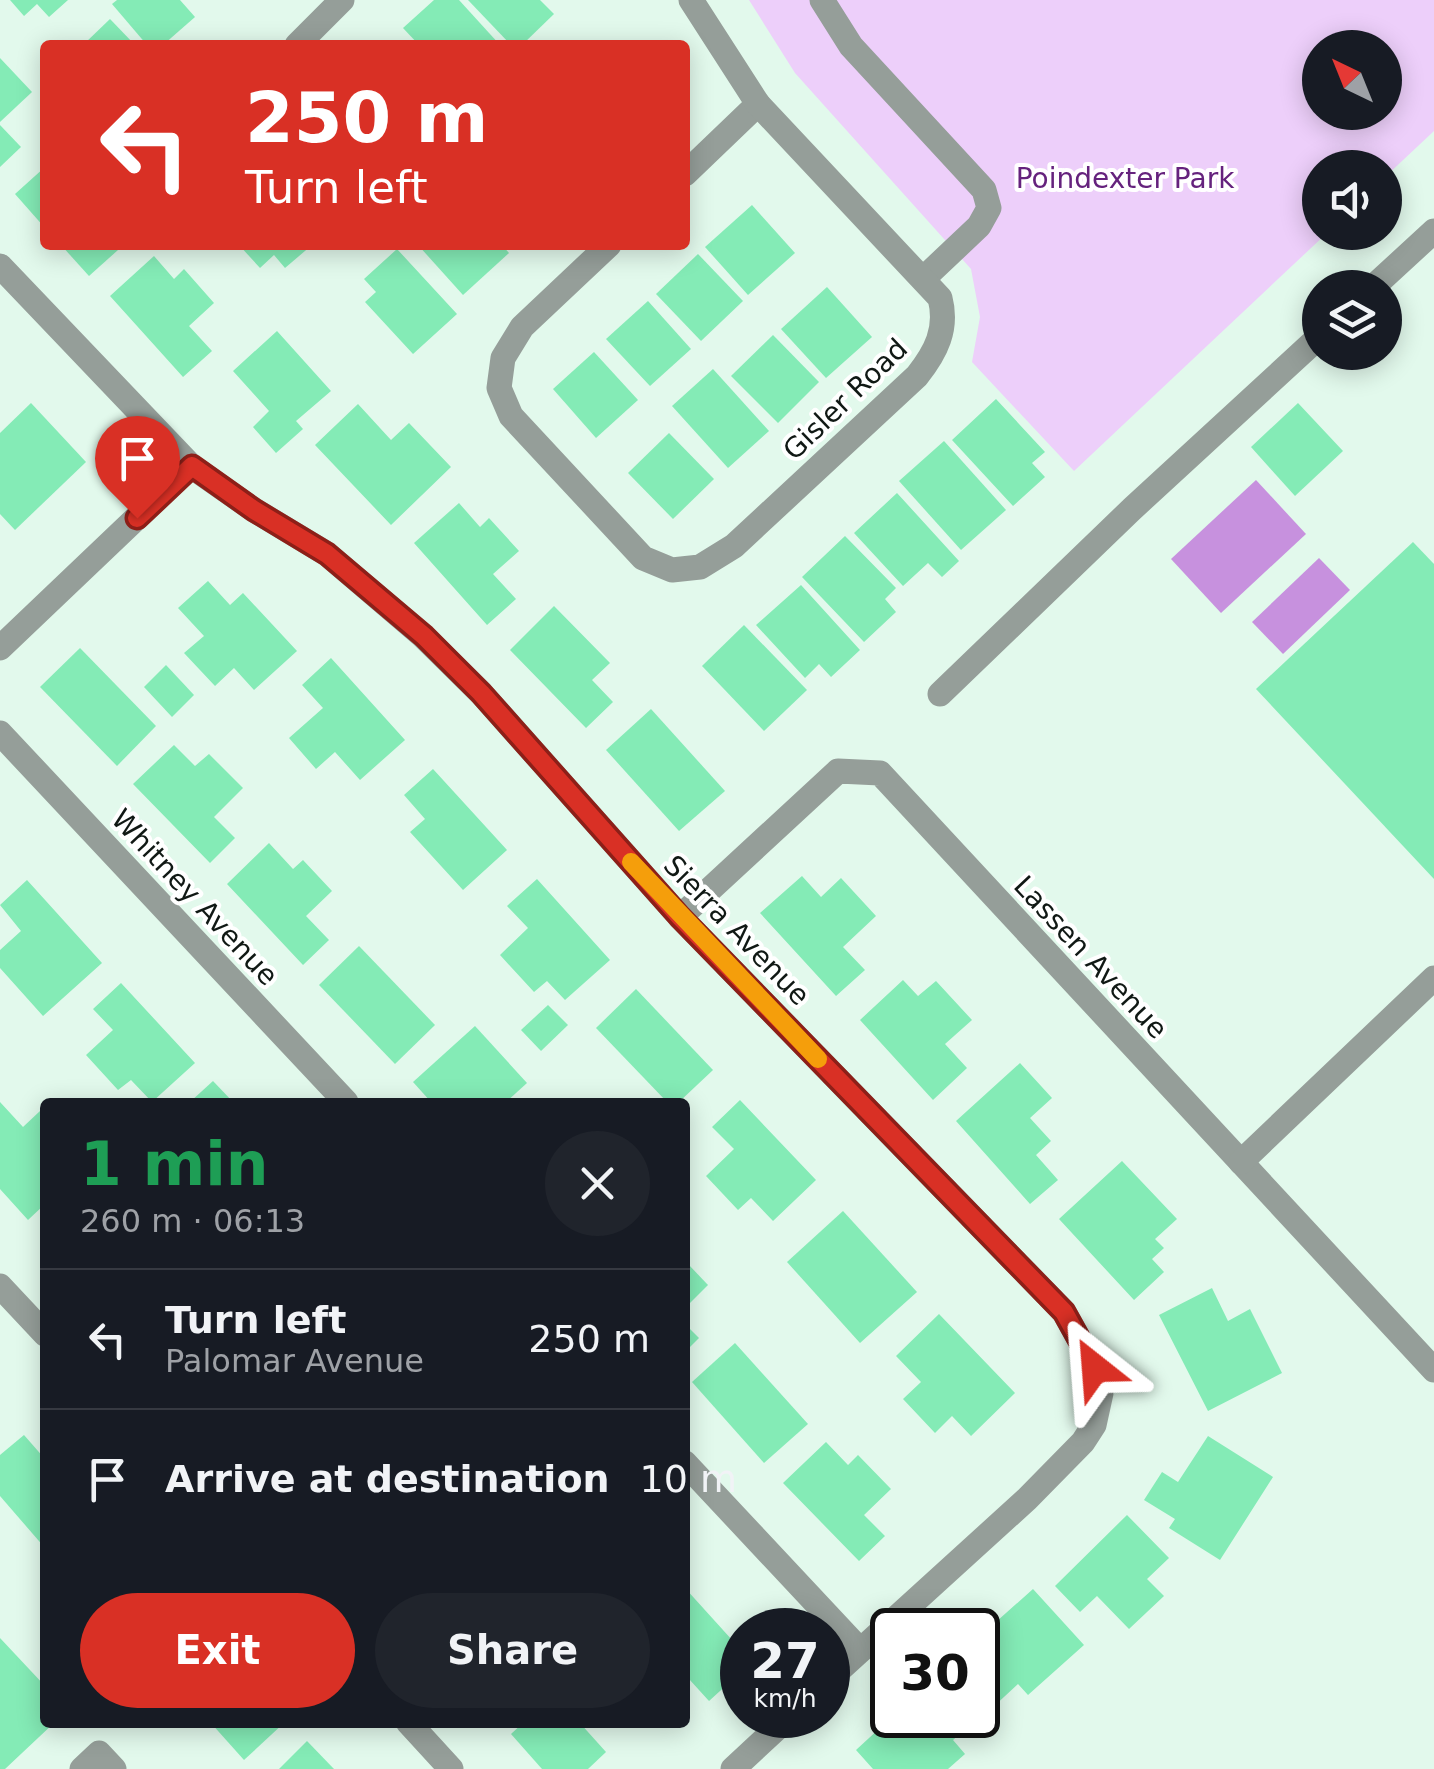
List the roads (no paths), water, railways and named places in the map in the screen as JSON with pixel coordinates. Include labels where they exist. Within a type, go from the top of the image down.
[{"type":"street","points":[[302,40],[342,0]]},
{"type":"street","name":"Gisler Road","points":[[605,250],[522,328],[504,358],[499,388],[511,416],[585,498],[643,558],[672,570],[700,567],[734,546],[917,376],[936,353],[944,315],[940,298],[758,104],[691,0]]},
{"type":"street","points":[[822,0],[851,46],[984,190],[988,208],[980,226],[922,278]]},
{"type":"street","points":[[690,169],[758,104]]},
{"type":"street","points":[[1392,270],[1434,231]]},
{"type":"street","name":"Sierra Avenue","points":[[0,266],[192,466],[254,510],[327,554],[424,636],[481,693],[680,917],[1064,1312],[1095,1368],[1101,1393],[1098,1412],[1083,1442],[1027,1499],[850,1659]]},
{"type":"street","points":[[940,694],[1302,353]]},
{"type":"street","points":[[0,648],[192,466]]},
{"type":"street","name":"Whitney Avenue","points":[[0,733],[342,1098]]},
{"type":"street","name":"Lassen Avenue","points":[[680,917],[838,770],[880,772],[1434,1370]]},
{"type":"street","points":[[1241,1162],[1434,978]]},
{"type":"street","points":[[0,1286],[40,1329]]},
{"type":"street","points":[[690,1469],[860,1650]]},
{"type":"street","points":[[413,1728],[451,1769]]},
{"type":"street","points":[[733,1769],[766,1738]]},
{"type":"street","points":[[82,1769],[99,1753],[114,1769]]},
{"type":"park label","name":"Poindexter Park","points":[[1125,178]]}]
